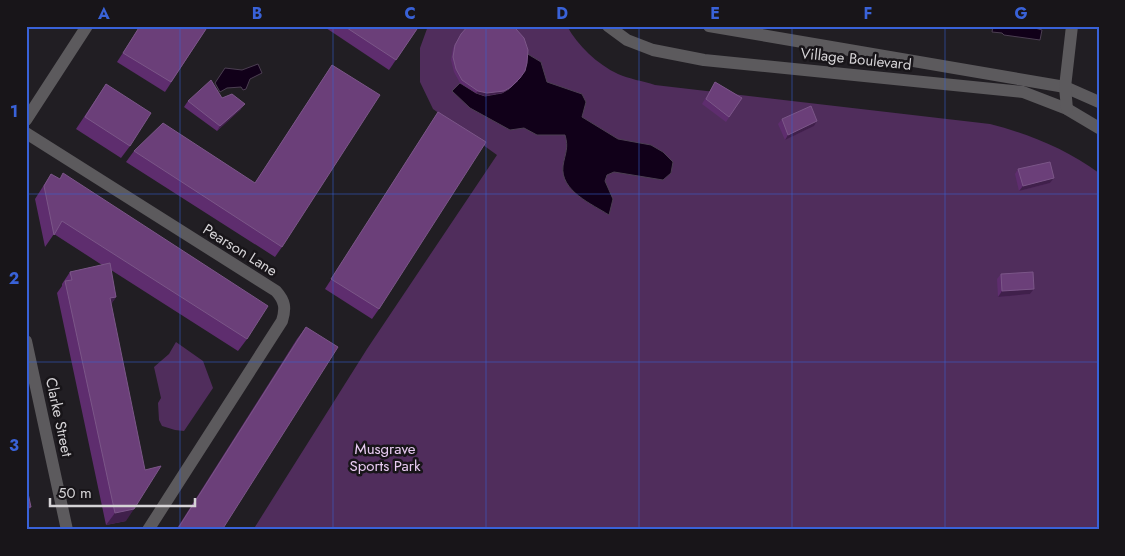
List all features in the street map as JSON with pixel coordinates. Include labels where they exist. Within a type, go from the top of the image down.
[{"type":"street","points":[[26,120],[87,26]]},
{"type":"street","name":"Village Boulevard","points":[[608,26],[627,40],[653,50],[704,60],[1023,92],[1067,109],[1099,128]]},
{"type":"street","name":"Village Boulevard","points":[[709,26],[1065,87],[1099,102]]},
{"type":"street","points":[[1067,109],[1065,87],[1072,26]]},
{"type":"street","name":"Pearson Lane","points":[[26,133],[276,291],[285,304],[282,320],[148,530]]},
{"type":"street","name":"Clarke Street","points":[[26,341],[67,530]]},
{"type":"green space","name":"Musgrave Sports Park","points":[[428,26],[567,26],[582,47],[596,60],[610,70],[631,79],[655,85],[990,124],[1019,132],[1047,143],[1099,173],[1099,530],[253,530],[367,349],[497,155],[433,109],[420,82],[420,48]]},
{"type":"green space","points":[[176,342],[203,361],[213,388],[184,431],[162,426],[159,420],[158,403],[161,398],[154,367],[169,354]]},
{"type":"shaded area","points":[[993,26],[1028,26],[1042,30],[1040,40],[992,32]]},
{"type":"shaded area","points":[[526,53],[541,62],[547,82],[582,94],[586,102],[582,117],[618,139],[651,145],[663,152],[673,162],[671,173],[663,180],[614,172],[607,175],[605,181],[613,199],[609,215],[578,196],[567,183],[563,175],[567,147],[565,135],[537,135],[524,128],[510,130],[470,108],[452,91],[460,83],[485,96],[502,93],[509,89]]},
{"type":"shaded area","points":[[258,64],[262,73],[250,79],[246,89],[243,90],[241,87],[227,88],[220,92],[215,83],[225,68],[242,70]]},
{"type":"building","points":[[140,26],[208,26],[171,82],[123,53]]},
{"type":"building","points":[[344,26],[419,26],[396,60]]},
{"type":"building","points":[[468,26],[513,26],[524,38],[528,50],[525,71],[511,87],[504,91],[487,93],[478,91],[462,80],[456,69],[453,57],[455,45]]},
{"type":"building","points":[[332,65],[380,95],[282,247],[134,151],[163,123],[255,183]]},
{"type":"building","points":[[211,80],[222,98],[232,94],[245,104],[220,126],[188,101]]},
{"type":"building","points":[[715,82],[742,98],[729,117],[706,99]]},
{"type":"building","points":[[106,84],[151,113],[130,146],[85,117]]},
{"type":"building","points":[[811,106],[817,121],[788,135],[782,119]]},
{"type":"building","points":[[438,112],[486,142],[379,309],[331,279]]},
{"type":"building","points":[[1050,162],[1054,178],[1023,186],[1018,169]]},
{"type":"building","points":[[63,173],[268,306],[247,339],[62,221],[54,235],[44,186],[51,174],[60,179]]},
{"type":"building","points":[[110,263],[116,297],[110,298],[145,470],[161,466],[134,509],[115,513],[65,281],[72,280],[70,272]]},
{"type":"building","points":[[1033,272],[1034,289],[1002,291],[1001,274]]},
{"type":"building","points":[[306,327],[338,347],[222,530],[177,530]]},
{"type":"building","points":[[26,484],[31,507],[26,508]]}]
